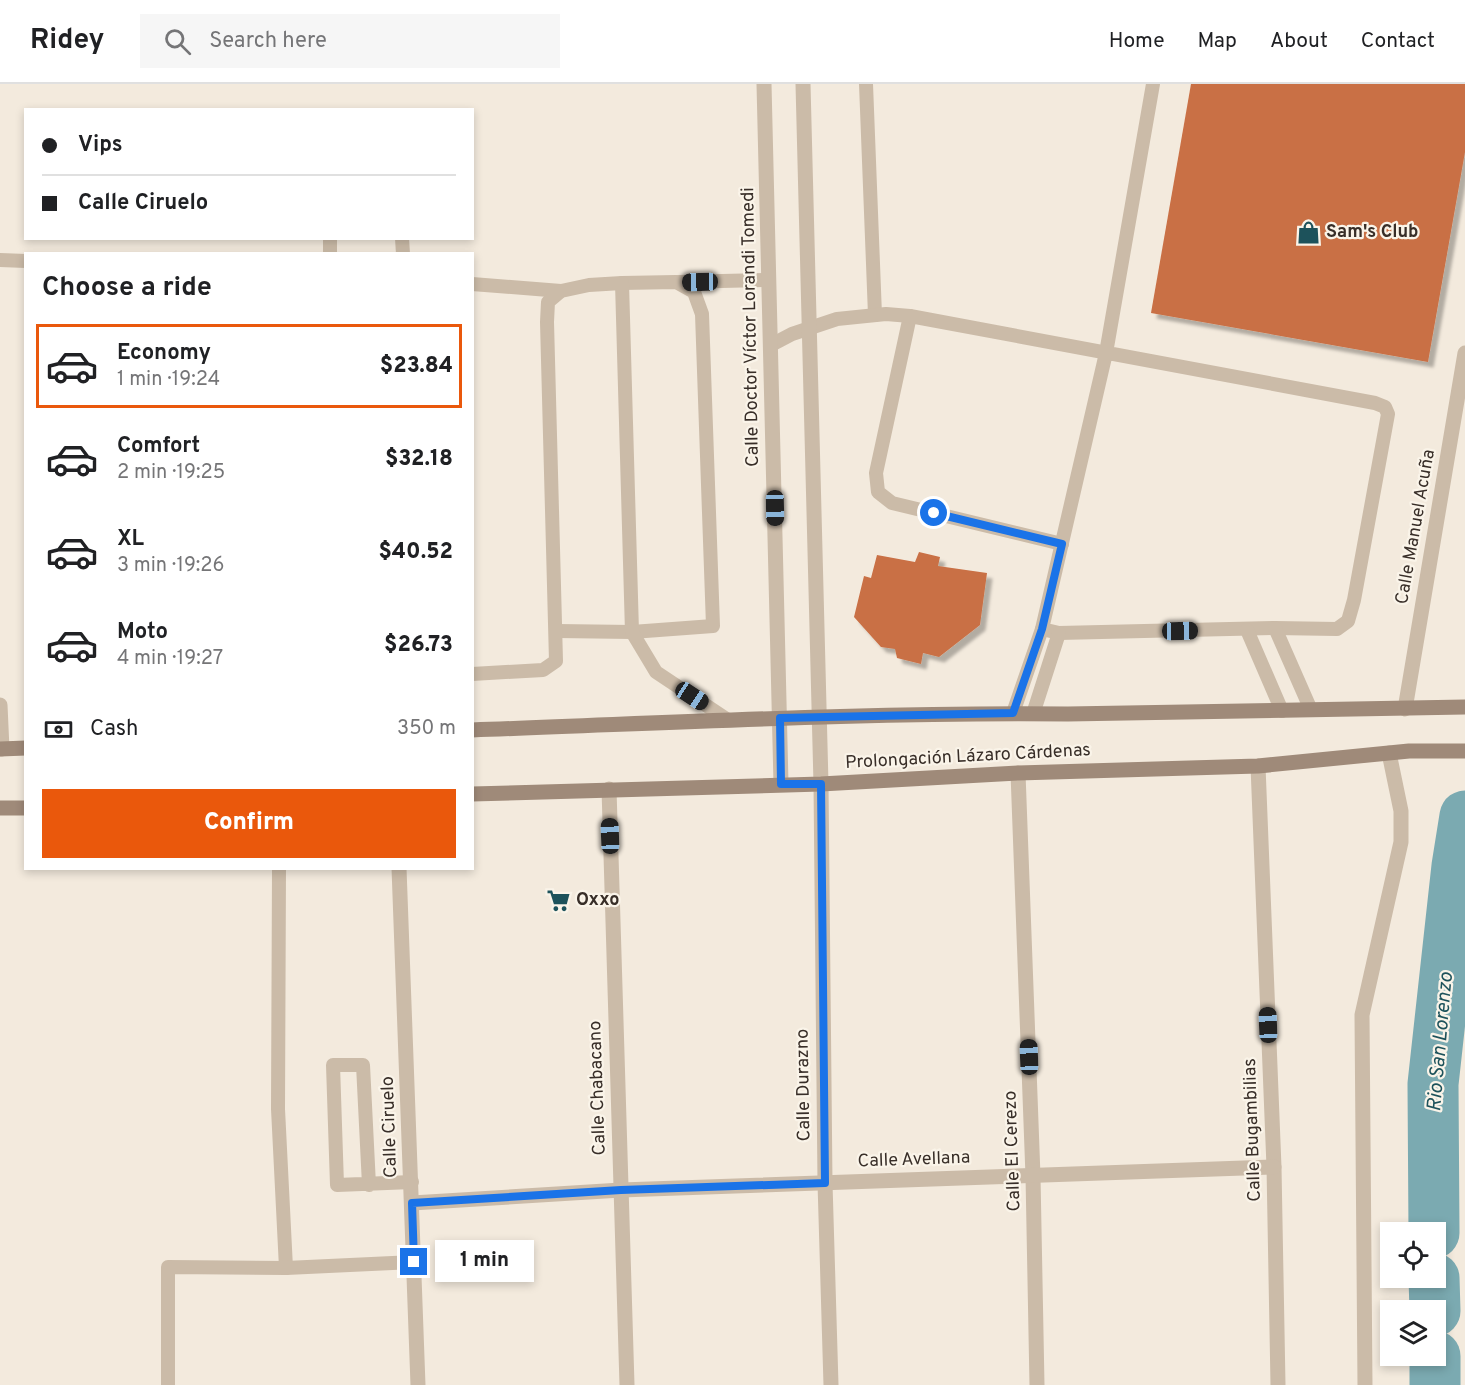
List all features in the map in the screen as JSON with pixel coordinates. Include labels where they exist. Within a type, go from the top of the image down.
[{"type":"main road","name":"Prolongación Lázaro Cárdenas","points":[[474,730],[780,718],[1465,707]]},
{"type":"main road","points":[[1,749],[24,748]]},
{"type":"main road","name":"Prolongación Lázaro Cárdenas","points":[[474,794],[821,784],[1018,773],[1258,766],[1409,751],[1465,751]]},
{"type":"main road","points":[[0,808],[24,808]]},
{"type":"street","name":"Calle Doctor Víctor Lorandi Tomedi","points":[[764,84],[781,784]]},
{"type":"street","points":[[803,84],[821,784]]},
{"type":"street","name":"Calle Manuel Acuña","points":[[1412,708],[1465,353]]},
{"type":"street","points":[[0,705],[1,749]]},
{"type":"street","points":[[1365,1385],[1362,1015],[1401,842],[1401,811],[1389,753]]},
{"type":"street","name":"Calle Bugambilias","points":[[1258,766],[1274,1167],[1278,1385]]},
{"type":"street","name":"Calle El Cerezo","points":[[1018,773],[1034,1176],[1037,1385]]},
{"type":"street","name":"Calle Durazno","points":[[821,784],[825,1183],[831,1385]]},
{"type":"street","name":"Calle Chabacano","points":[[609,789],[627,1385]]},
{"type":"street","name":"Calle Ciruelo","points":[[399,870],[418,1385]]},
{"type":"street","name":"Calle Avellana","points":[[412,1203],[621,1190],[1274,1167]]},
{"type":"lane","points":[[866,84],[875,315]]},
{"type":"lane","points":[[1013,713],[1042,629],[1106,353],[1153,84]]},
{"type":"lane","points":[[0,260],[24,261]]},
{"type":"lane","points":[[474,284],[561,291],[589,285],[769,280]]},
{"type":"lane","points":[[557,631],[632,632],[713,626],[702,314],[694,292],[676,282]]},
{"type":"lane","points":[[622,284],[625,309],[632,632],[656,672],[728,720]]},
{"type":"lane","points":[[474,674],[543,670],[556,661],[547,322],[548,303],[561,291]]},
{"type":"lane","points":[[771,345],[809,327],[837,319],[875,315],[910,316],[1375,403],[1385,407],[1388,414],[1354,600],[1348,621],[1337,629],[1275,628],[1059,633],[1042,629]]},
{"type":"lane","points":[[910,316],[876,473],[878,492],[892,503],[1062,544]]},
{"type":"lane","points":[[1275,628],[1311,710]]},
{"type":"lane","points":[[1247,630],[1282,711]]},
{"type":"lane","points":[[1033,714],[1059,633]]},
{"type":"lane","points":[[279,870],[278,1109],[286,1268]]},
{"type":"lane","points":[[369,1185],[363,1065],[333,1065],[337,1185],[369,1185],[412,1182]]},
{"type":"lane","points":[[168,1385],[168,1267],[286,1268],[414,1262]]},
{"type":"building","name":"Sam's Club","points":[[1191,84],[1465,84],[1465,152],[1428,362],[1151,313]]},
{"type":"building","points":[[919,552],[940,557],[938,566],[987,573],[980,625],[939,657],[923,653],[921,664],[897,658],[895,649],[881,647],[854,617],[864,576],[871,578],[877,555],[915,562]]},
{"type":"waterway","name":"Rio San Lorenzo","points":[[1434,1222],[1433,1084],[1457,866],[1465,816]]},
{"type":"waterway","name":"Rio San Lorenzo","points":[[1434,1288],[1435,1300]]},
{"type":"waterway","name":"Rio San Lorenzo","points":[[1435,1366],[1435,1385]]},
{"type":"place","name":"Sam's Club","points":[[1308,232]]},
{"type":"place","name":"Oxxo","points":[[558,900]]},
{"type":"route","points":[[414,1262],[412,1203],[621,1190],[825,1183],[821,784],[781,784],[780,718],[1013,713],[1042,629],[1062,544],[934,513]]}]
